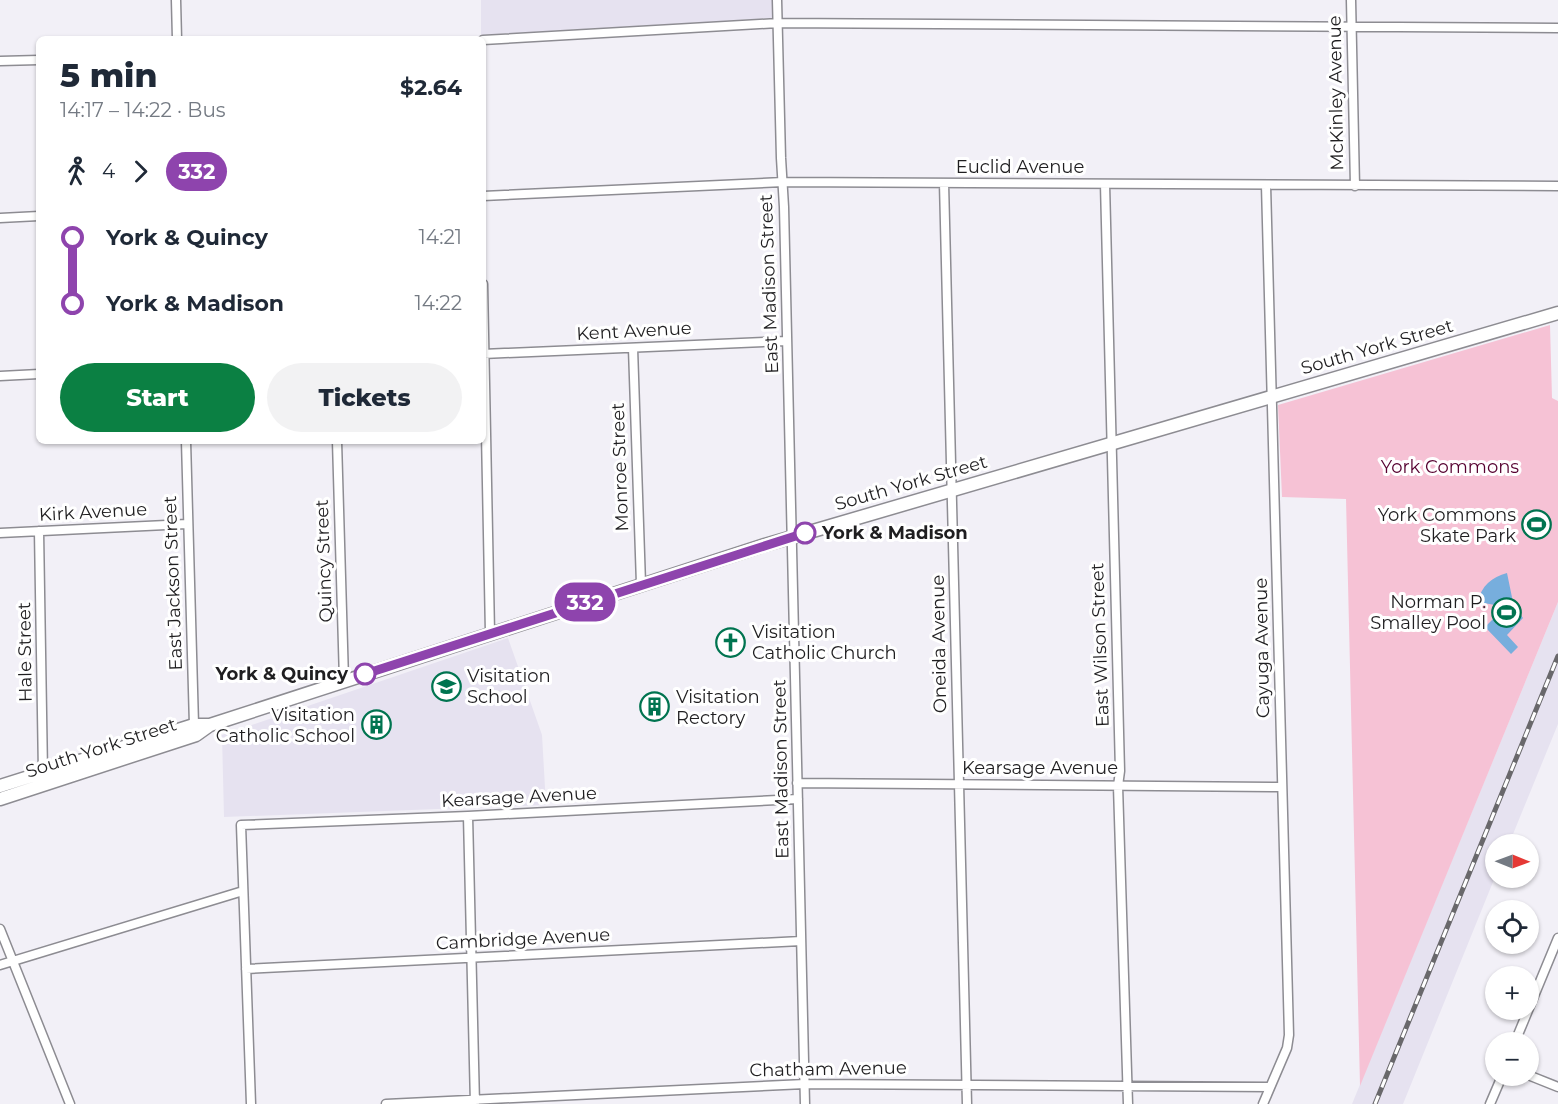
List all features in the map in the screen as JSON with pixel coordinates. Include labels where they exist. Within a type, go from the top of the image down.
[{"type":"main road","name":"South York Street","points":[[0,786],[194,725],[210,724],[792,537],[1558,313]]},
{"type":"main road","name":"South York Street","points":[[0,799],[196,735],[210,724]]},
{"type":"street","points":[[176,0],[177,36]]},
{"type":"street","name":"East Madison Street","points":[[777,0],[805,1104]]},
{"type":"street","name":"McKinley Avenue","points":[[1351,0],[1355,186]]},
{"type":"street","points":[[486,40],[778,23],[1558,28]]},
{"type":"street","points":[[0,61],[36,60]]},
{"type":"street","name":"Euclid Avenue","points":[[486,196],[783,182],[1558,186]]},
{"type":"street","name":"Oneida Avenue","points":[[945,183],[958,784],[968,1104]]},
{"type":"street","name":"East Wilson Street","points":[[1105,184],[1120,771],[1118,786],[1128,1104]]},
{"type":"street","name":"Cayuga Avenue","points":[[1263,1104],[1287,1048],[1289,1035],[1266,185]]},
{"type":"street","points":[[0,218],[36,216]]},
{"type":"street","name":"Kent Avenue","points":[[486,354],[787,341]]},
{"type":"street","name":"Monroe Street","points":[[633,348],[641,584]]},
{"type":"street","points":[[0,376],[36,374]]},
{"type":"street","name":"East Jackson Street","points":[[186,444],[194,725]]},
{"type":"street","name":"Quincy Street","points":[[337,444],[344,680]]},
{"type":"street","points":[[486,444],[490,633]]},
{"type":"street","name":"Kirk Avenue","points":[[0,533],[187,524]]},
{"type":"street","name":"Hale Street","points":[[39,531],[44,773]]},
{"type":"street","name":"Kearsage Avenue","points":[[797,783],[1282,786]]},
{"type":"street","name":"Kearsage Avenue","points":[[243,891],[241,825],[798,800]]},
{"type":"street","points":[[468,816],[475,1102]]},
{"type":"street","points":[[0,965],[243,891],[251,1104]]},
{"type":"street","points":[[0,929],[70,1104]]},
{"type":"street","points":[[1519,1032],[1558,938]]},
{"type":"street","name":"Cambridge Avenue","points":[[246,969],[801,942]]},
{"type":"street","points":[[1539,1079],[1558,1087]]},
{"type":"street","name":"Chatham Avenue","points":[[386,1104],[475,1102],[805,1084],[1270,1087]]},
{"type":"street","points":[[1490,1104],[1498,1086]]},
{"type":"shaded area","points":[[481,0],[773,0],[773,18],[481,35]]},
{"type":"shaded area","points":[[1558,602],[1558,724],[1513,834],[1485,834],[1485,888],[1491,888],[1403,1104],[1352,1104]]},
{"type":"shaded area","name":"Visitation School","points":[[508,638],[542,735],[546,805],[224,817],[222,735]]},
{"type":"green space","name":"York Commons","points":[[1550,325],[1552,398],[1558,401],[1558,602],[1360,1086],[1346,499],[1282,497],[1278,405]]},
{"type":"water","name":"Norman P. Smalley Pool","points":[[1507,573],[1514,607],[1523,618],[1507,635],[1518,647],[1511,654],[1485,627],[1496,616],[1495,605],[1478,602],[1488,583]]},
{"type":"railway","points":[[1375,1104],[1558,656]]},
{"type":"bus line","name":"332","points":[[365,674],[805,533]]},
{"type":"place","name":"York Commons Skate Park","points":[[1537,525]]},
{"type":"place","name":"York & Madison","points":[[805,533]]},
{"type":"place","name":"Norman P. Smalley Pool","points":[[1507,612]]},
{"type":"place","name":"Visitation Catholic Church","points":[[731,642]]},
{"type":"place","name":"York & Quincy","points":[[365,674]]},
{"type":"place","name":"Visitation School","points":[[446,686]]},
{"type":"place","name":"Visitation Rectory","points":[[655,707]]},
{"type":"place","name":"Visitation Catholic School","points":[[376,725]]}]
